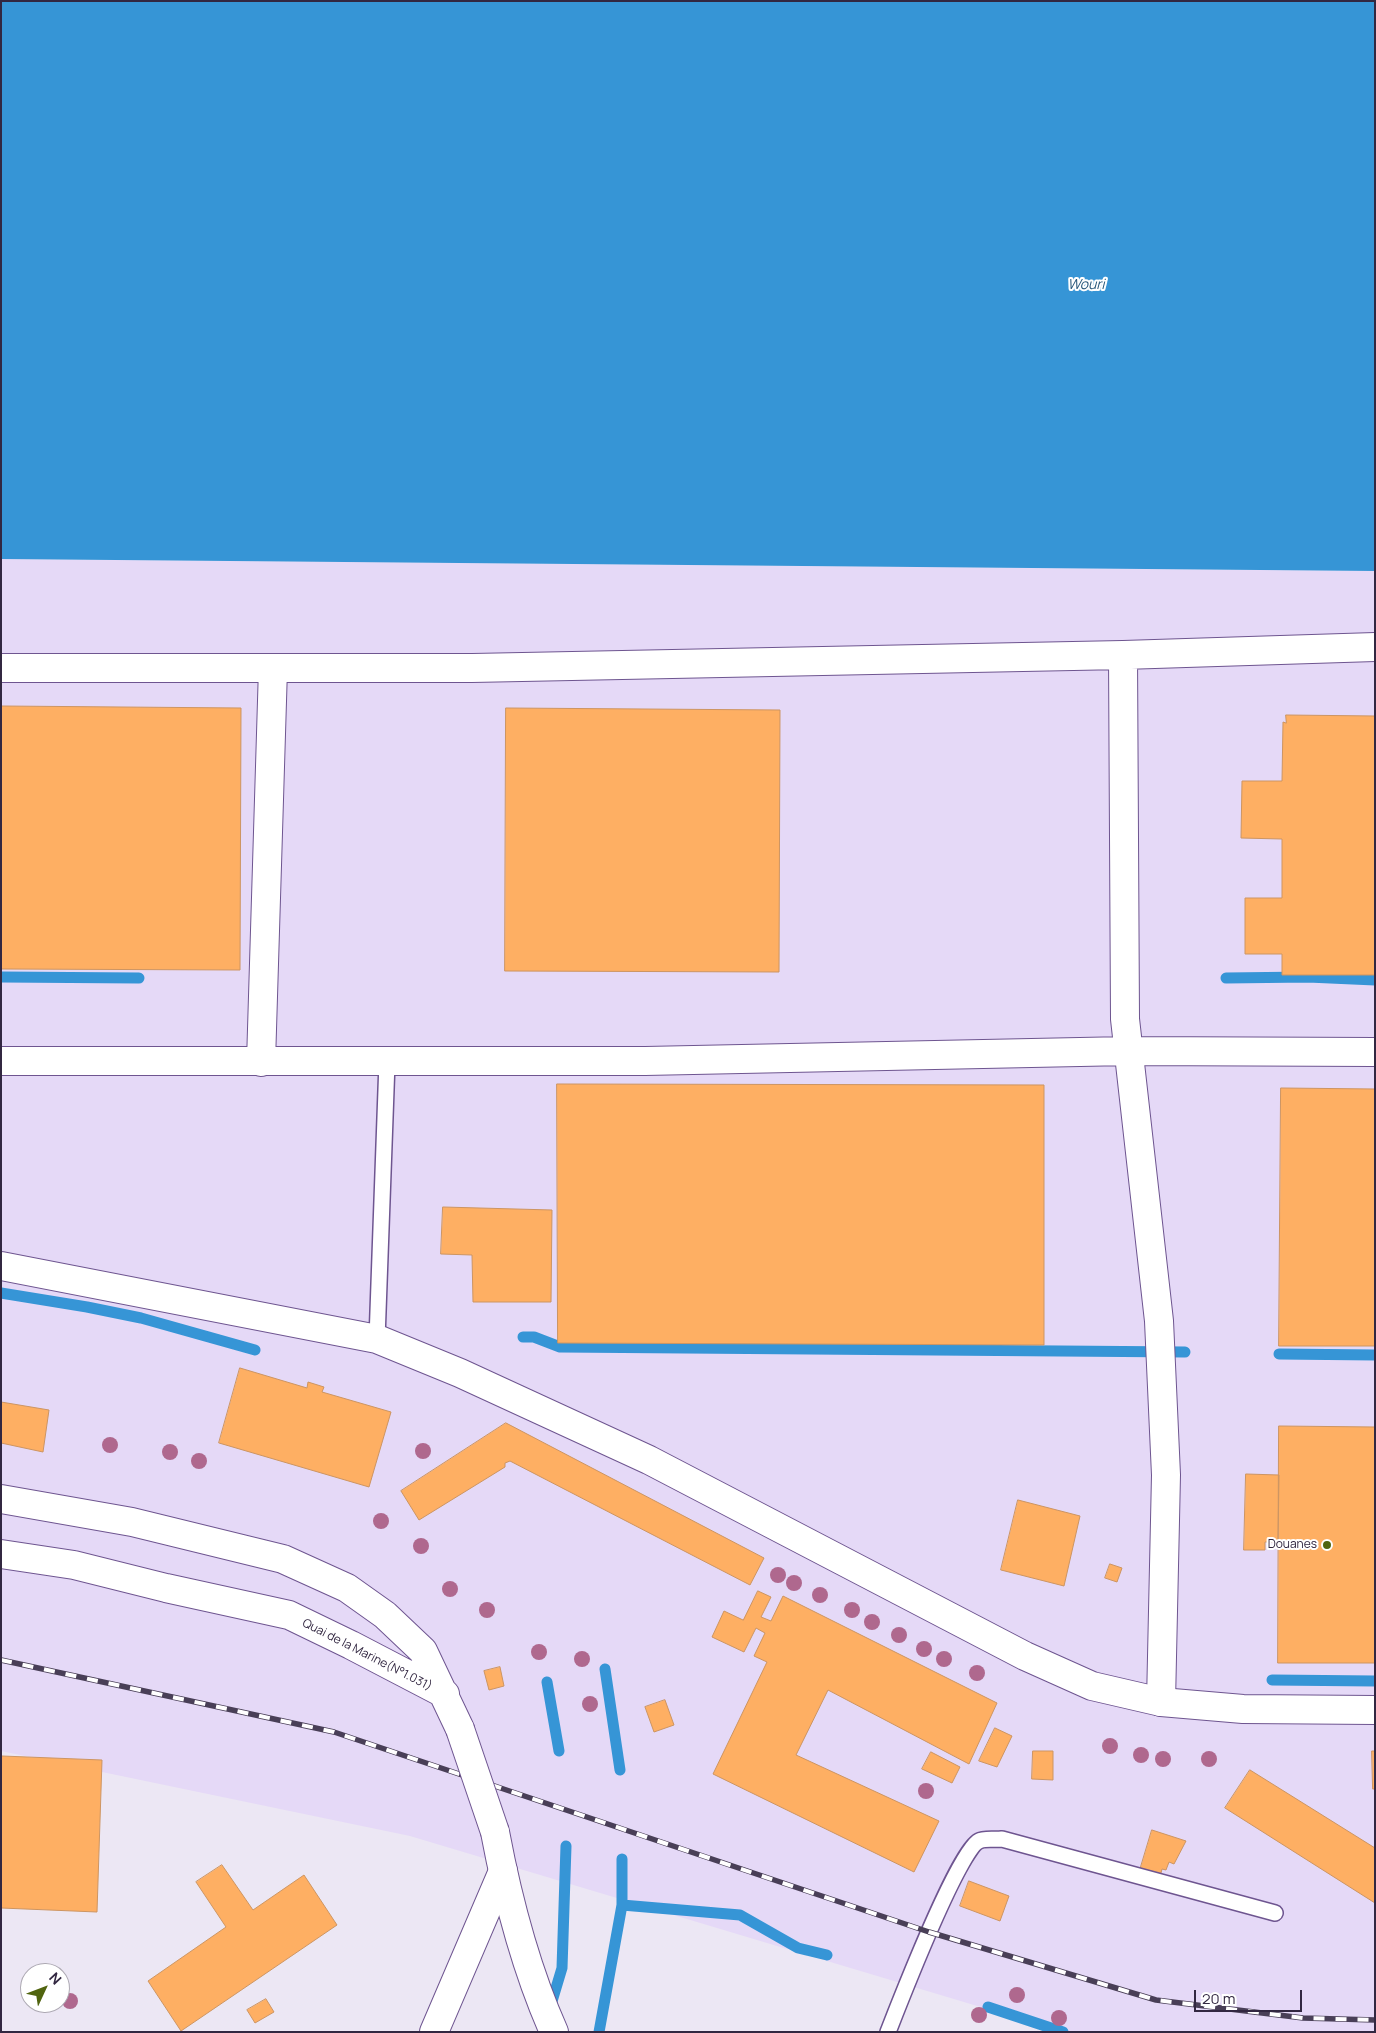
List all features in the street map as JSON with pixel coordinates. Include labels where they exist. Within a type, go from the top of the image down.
[{"type":"street","points":[[1,668],[482,668],[1123,655],[1375,647]]},
{"type":"street","points":[[1123,655],[1125,1009],[1128,1051],[1159,1321],[1166,1474],[1161,1702]]},
{"type":"street","points":[[261,1062],[274,668]]},
{"type":"street","points":[[1,1061],[645,1061],[1128,1051],[1375,1052]]},
{"type":"street","points":[[1,1266],[377,1339],[460,1373],[649,1460],[1025,1656],[1092,1686],[1161,1702],[1243,1709],[1375,1710]]},
{"type":"street","name":"Quai de la Marine(N°1.031)","points":[[1,1499],[132,1522],[283,1558],[346,1588],[385,1615],[423,1651],[445,1694]]},
{"type":"street","name":"Quai de la Marine(N°1.031)","points":[[1,1554],[74,1565],[288,1615],[351,1645],[445,1694]]},
{"type":"street","points":[[445,1694],[460,1729],[495,1832],[503,1871],[536,1991],[554,2032]]},
{"type":"street","points":[[434,2032],[503,1871]]},
{"type":"lane","points":[[377,1339],[387,1062]]},
{"type":"lane","points":[[888,2032],[929,1932],[966,1852],[979,1841],[1002,1840],[1275,1913]]},
{"type":"shaded area","points":[[1,559],[1375,571],[1375,2032],[1064,2032],[410,1836],[1,1751]]},
{"type":"water","name":"Wouri","points":[[1,1],[1375,1],[1375,571],[1,559]]},
{"type":"building","points":[[1,706],[241,708],[240,970],[1,969]]},
{"type":"building","points":[[506,708],[780,710],[779,972],[505,971]]},
{"type":"building","points":[[1286,715],[1375,716],[1375,975],[1282,975],[1282,954],[1245,954],[1245,898],[1282,898],[1282,839],[1241,838],[1242,781],[1282,781],[1283,722],[1286,723]]},
{"type":"building","points":[[557,1084],[1044,1085],[1044,1345],[558,1343]]},
{"type":"building","points":[[1281,1088],[1375,1089],[1375,1346],[1279,1346]]},
{"type":"building","points":[[443,1207],[552,1210],[551,1302],[473,1302],[472,1255],[441,1254]]},
{"type":"building","points":[[240,1368],[307,1388],[308,1382],[324,1387],[322,1392],[391,1412],[369,1487],[219,1443]]},
{"type":"building","points":[[1,1402],[49,1410],[43,1452],[1,1443]]},
{"type":"building","points":[[506,1423],[764,1558],[750,1585],[510,1461],[505,1463],[505,1467],[419,1520],[401,1491]]},
{"type":"building","name":"Douanes","points":[[1279,1426],[1375,1427],[1375,1663],[1278,1663]]},
{"type":"building","points":[[1246,1474],[1279,1475],[1278,1542],[1265,1542],[1265,1550],[1244,1550]]},
{"type":"building","points":[[1018,1500],[1080,1516],[1064,1586],[1001,1570]]},
{"type":"building","points":[[1110,1564],[1122,1568],[1117,1582],[1105,1578]]},
{"type":"building","points":[[758,1591],[771,1597],[761,1617],[771,1621],[783,1596],[997,1703],[969,1764],[828,1690],[796,1755],[939,1821],[914,1872],[713,1774],[767,1662],[754,1656],[765,1633],[756,1628],[744,1652],[712,1637],[724,1611],[743,1620]]},
{"type":"building","points":[[500,1667],[504,1686],[489,1690],[484,1671]]},
{"type":"building","points":[[665,1700],[674,1725],[654,1732],[645,1707]]},
{"type":"building","points":[[995,1728],[1012,1736],[997,1767],[979,1761]]},
{"type":"building","points":[[1033,1751],[1053,1751],[1053,1780],[1032,1779]]},
{"type":"building","points":[[1372,1751],[1375,1751],[1375,1789],[1373,1789]]},
{"type":"building","points":[[931,1752],[960,1767],[952,1783],[922,1769]]},
{"type":"building","points":[[2,1756],[102,1760],[97,1912],[1,1908]]},
{"type":"building","points":[[1250,1770],[1375,1848],[1375,1903],[1225,1808]]},
{"type":"building","points":[[1152,1830],[1186,1841],[1174,1864],[1169,1862],[1166,1870],[1162,1869],[1160,1877],[1140,1870]]},
{"type":"building","points":[[222,1865],[253,1910],[304,1875],[337,1925],[181,2031],[148,1981],[226,1927],[196,1882]]},
{"type":"building","points":[[969,1881],[1009,1896],[1000,1921],[960,1906]]},
{"type":"building","points":[[266,1999],[274,2012],[255,2023],[247,2010]]},
{"type":"waterway","points":[[1,977],[139,978]]},
{"type":"waterway","points":[[1226,978],[1308,977],[1375,980]]},
{"type":"waterway","points":[[1,1293],[141,1318],[255,1350]]},
{"type":"waterway","points":[[523,1337],[534,1337],[560,1347],[1185,1352]]},
{"type":"waterway","points":[[1279,1354],[1375,1355]]},
{"type":"waterway","points":[[605,1669],[620,1770]]},
{"type":"waterway","points":[[1272,1680],[1375,1681]]},
{"type":"waterway","points":[[547,1682],[559,1751]]},
{"type":"waterway","points":[[550,2008],[562,1968],[566,1846]]},
{"type":"waterway","points":[[599,2032],[622,1905],[622,1859]]},
{"type":"waterway","points":[[622,1905],[740,1915],[798,1948],[827,1955]]},
{"type":"waterway","points":[[988,2007],[1063,2032]]},
{"type":"railway","points":[[1,1660],[334,1732],[929,1932],[1156,2000],[1303,2018],[1375,2020]]},
{"type":"place","name":"Douanes","points":[[1327,1545]]}]
